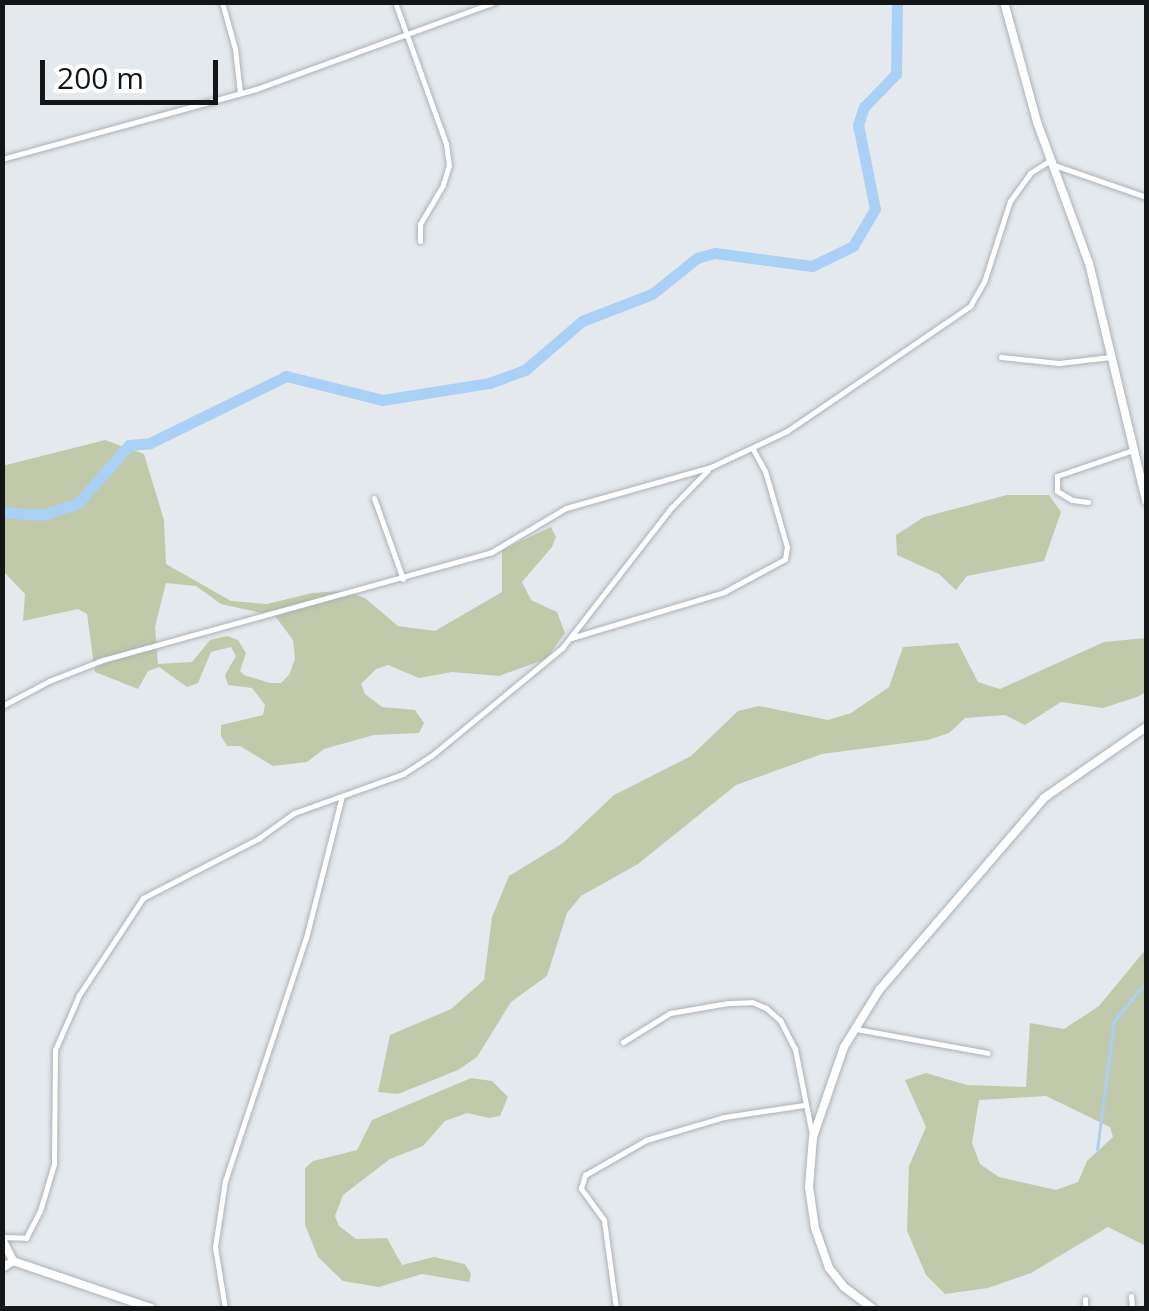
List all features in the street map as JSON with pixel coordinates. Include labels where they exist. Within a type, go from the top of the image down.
[{"type":"street","points":[[222,2],[236,49],[240,93]]},
{"type":"street","points":[[395,2],[446,144],[449,165],[444,185],[420,224],[420,241]]},
{"type":"street","points":[[2,159],[240,93],[495,2]]},
{"type":"street","points":[[1004,2],[1089,263],[1146,500]]},
{"type":"street","points":[[2,706],[50,680],[104,660],[490,554],[566,508],[711,467],[753,449],[832,404],[970,306],[984,282],[1010,201],[1030,174],[1053,162],[1146,197]]},
{"type":"street","points":[[1001,358],[1059,363],[1111,356]]},
{"type":"street","points":[[569,638],[724,592],[784,560],[788,547],[765,471],[753,449]]},
{"type":"street","points":[[1088,502],[1072,500],[1057,491],[1057,476],[1132,450]]},
{"type":"street","points":[[151,1308],[14,1261],[2,1238],[26,1238],[40,1210],[54,1164],[55,1050],[78,995],[132,913],[163,885],[259,838],[294,813],[402,774],[431,756],[569,638],[672,508],[711,467]]},
{"type":"street","points":[[374,498],[403,579]]},
{"type":"street","points":[[872,1308],[835,1277],[820,1245],[809,1188],[813,1137],[852,1029],[892,973],[1044,798],[1146,727]]},
{"type":"street","points":[[225,1308],[215,1247],[225,1180],[306,938],[342,795]]},
{"type":"street","points":[[623,1042],[670,1013],[752,1002],[780,1020],[788,1032],[813,1137]]},
{"type":"street","points":[[852,1029],[988,1053]]},
{"type":"street","points":[[616,1308],[604,1220],[581,1188],[586,1175],[646,1140],[724,1117],[804,1104]]},
{"type":"street","points":[[2,1268],[14,1261]]},
{"type":"street","points":[[1131,1296],[1132,1308]]},
{"type":"street","points":[[1084,1299],[1085,1308]]},
{"type":"green space","points":[[105,440],[144,454],[164,520],[166,564],[231,601],[267,604],[312,593],[344,591],[365,598],[398,626],[435,631],[502,592],[502,550],[551,527],[556,537],[552,547],[522,582],[531,600],[557,612],[565,633],[546,659],[499,676],[452,672],[419,678],[388,665],[376,669],[361,684],[365,694],[382,707],[415,710],[424,723],[419,733],[374,735],[324,749],[307,762],[273,766],[240,746],[227,746],[221,736],[221,725],[263,715],[265,705],[252,688],[228,685],[225,675],[236,656],[231,647],[211,652],[198,683],[187,687],[159,667],[148,671],[138,689],[95,672],[87,614],[78,609],[23,621],[25,594],[3,571],[2,466]],"holes":[[[166,583],[196,586],[221,604],[275,616],[293,640],[295,659],[281,683],[244,675],[240,671],[246,653],[238,640],[227,636],[210,640],[192,662],[158,664],[155,627]]]},
{"type":"green space","points":[[1007,495],[1049,495],[1061,512],[1044,561],[967,576],[956,590],[939,574],[897,555],[896,535],[924,517]]},
{"type":"green space","points":[[1146,638],[1146,692],[1137,697],[1103,708],[1061,702],[1025,725],[1005,715],[965,718],[949,733],[928,740],[822,754],[736,785],[638,864],[581,896],[567,913],[547,976],[511,1002],[477,1057],[458,1070],[398,1094],[378,1092],[390,1035],[451,1009],[484,980],[492,917],[509,876],[563,843],[614,795],[691,756],[738,711],[759,706],[828,720],[851,713],[889,687],[903,647],[958,643],[978,682],[1000,689],[1104,642]]},
{"type":"green space","points":[[1146,949],[1146,1246],[1108,1227],[1031,1273],[988,1288],[945,1294],[926,1275],[907,1231],[909,1166],[926,1127],[905,1080],[926,1073],[967,1085],[1026,1087],[1030,1023],[1064,1029],[1099,1006]],"holes":[[[1046,1096],[1110,1127],[1113,1137],[1087,1161],[1078,1182],[1056,1190],[999,1177],[980,1164],[972,1143],[979,1100]]]},
{"type":"green space","points":[[471,1078],[492,1081],[508,1097],[500,1116],[467,1113],[445,1121],[423,1146],[390,1159],[343,1195],[335,1216],[339,1226],[356,1239],[387,1238],[402,1265],[434,1257],[465,1264],[471,1274],[469,1282],[422,1274],[379,1287],[343,1281],[318,1257],[305,1225],[305,1168],[313,1161],[357,1150],[372,1120]]},
{"type":"waterway","points":[[2,512],[42,515],[78,503],[129,445],[150,443],[286,376],[382,400],[489,383],[525,370],[582,321],[652,294],[697,258],[715,253],[812,266],[853,246],[875,209],[858,125],[864,107],[896,74],[897,2]]},
{"type":"waterway","points":[[1097,1150],[1114,1021],[1146,982]]}]
